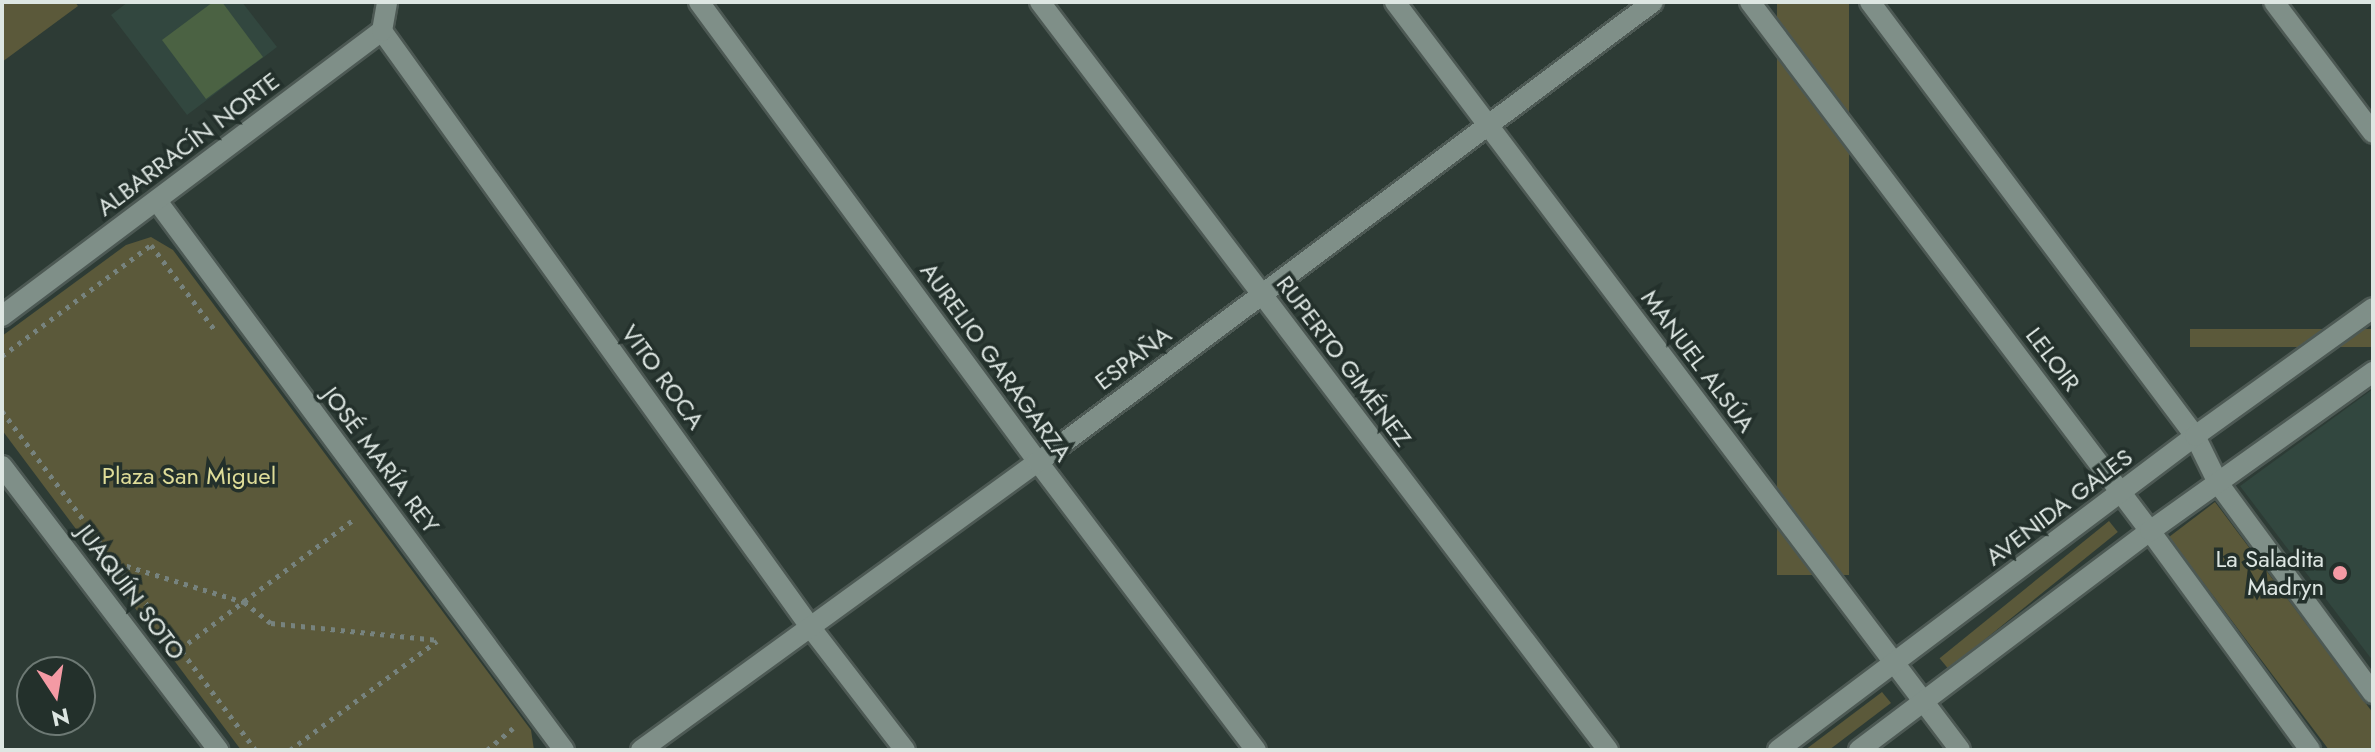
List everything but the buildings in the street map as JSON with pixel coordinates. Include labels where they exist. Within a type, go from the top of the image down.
[{"type":"street","points":[[382,31],[387,2]]},
{"type":"street","name":"AURELIO GARAGARZA","points":[[699,2],[1038,462],[1256,750]]},
{"type":"street","name":"RUPERTO GIMÉNEZ","points":[[1040,2],[1608,750]]},
{"type":"street","name":"MANUEL ALSÚA","points":[[1395,2],[1960,750]]},
{"type":"street","name":"ESPAÑA","points":[[641,750],[1038,462],[1653,2]]},
{"type":"street","name":"LELOIR","points":[[1750,2],[2150,531],[2310,750]]},
{"type":"street","points":[[1870,2],[2195,436],[2218,483],[2373,693]]},
{"type":"street","points":[[2274,2],[2373,133]]},
{"type":"street","name":"ALBARRACÍN NORTE","points":[[2,316],[382,31]]},
{"type":"street","name":"VITO ROCA","points":[[382,31],[811,628],[905,750]]},
{"type":"street","name":"JOSÉ MARÍA REY","points":[[157,201],[564,750]]},
{"type":"street","name":"AVENIDA GALES","points":[[1778,750],[2122,494],[2195,436],[2373,308]]},
{"type":"street","points":[[1859,750],[2150,531],[2373,372]]},
{"type":"street","name":"JUAQUÍN SOTO","points":[[2,466],[218,750]]},
{"type":"path","points":[[2,356],[151,245],[216,332]]},
{"type":"path","points":[[2,411],[256,750]]},
{"type":"path","points":[[347,506],[365,530]]},
{"type":"path","points":[[180,649],[356,518]]},
{"type":"path","points":[[115,562],[244,602],[271,623],[441,638],[290,750]]},
{"type":"path","points":[[487,750],[514,730],[505,718]]},
{"type":"shaded area","points":[[128,2],[242,2],[277,47],[187,115],[111,15]]},
{"type":"shaded area","name":"La Saladita Madryn","points":[[2373,389],[2373,661],[2240,486]]},
{"type":"green space","points":[[2,2],[75,2],[78,6],[2,62]]},
{"type":"green space","points":[[1777,2],[1849,2],[1849,575],[1777,575]]},
{"type":"green space","name":"Plaza San Miguel","points":[[151,237],[173,250],[531,730],[534,750],[241,750],[2,430],[2,336],[126,245]]},
{"type":"green space","points":[[2190,329],[2373,329],[2373,347],[2190,347]]},
{"type":"green space","points":[[2215,502],[2373,713],[2373,750],[2329,750],[2169,537]]},
{"type":"green space","points":[[2109,521],[2118,532],[1948,669],[1940,658]]},
{"type":"green space","points":[[1882,692],[1891,703],[1829,750],[1805,750]]},
{"type":"place","name":"La Saladita Madryn","points":[[2340,573]]}]
